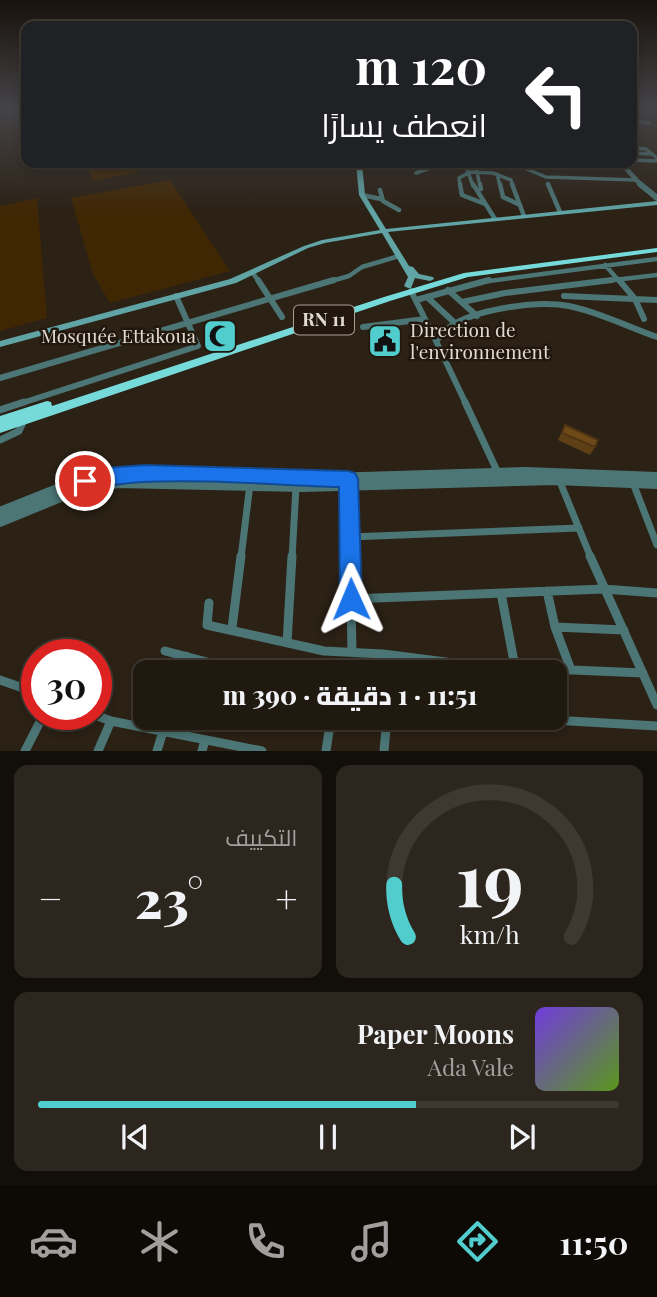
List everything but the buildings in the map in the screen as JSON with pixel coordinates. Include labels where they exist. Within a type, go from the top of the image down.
[{"type":"highway","name":"RN 11","points":[[0,428],[412,292],[430,279],[500,264],[657,248]]},
{"type":"highway","name":"RN 11","points":[[0,420],[412,292],[500,269],[657,248]]},
{"type":"main road","points":[[359,168],[362,195],[383,231],[415,275],[430,279]]},
{"type":"main road","points":[[0,344],[253,273],[313,244],[383,231],[656,200]]},
{"type":"main road","points":[[401,256],[412,277],[412,292]]},
{"type":"street","points":[[416,173],[430,168]]},
{"type":"street","points":[[466,168],[495,219]]},
{"type":"street","points":[[476,168],[481,189]]},
{"type":"street","points":[[524,168],[546,177],[636,180]]},
{"type":"street","points":[[625,168],[656,200]]},
{"type":"street","points":[[485,204],[462,195],[459,178],[467,172],[476,172],[497,174],[512,181],[524,216]]},
{"type":"street","points":[[497,174],[503,197],[520,205]]},
{"type":"street","points":[[548,184],[561,212]]},
{"type":"street","points":[[380,190],[381,199]]},
{"type":"street","points":[[362,195],[381,199],[399,210]]},
{"type":"street","points":[[0,378],[349,276],[362,267],[401,256]]},
{"type":"street","points":[[427,297],[448,290],[514,277],[657,259]]},
{"type":"street","points":[[605,265],[635,299],[645,319]]},
{"type":"street","points":[[253,273],[282,317]]},
{"type":"street","points":[[462,302],[524,291],[657,275]]},
{"type":"street","points":[[514,277],[524,291]]},
{"type":"street","points":[[558,287],[567,305]]},
{"type":"street","points":[[448,290],[477,316]]},
{"type":"street","points":[[412,292],[427,297],[457,325]]},
{"type":"street","points":[[412,292],[498,473]]},
{"type":"street","points":[[0,410],[198,346],[176,296]]},
{"type":"street","points":[[564,296],[657,300]]},
{"type":"street","points":[[436,341],[449,328],[477,316],[533,305],[567,305],[657,337]]},
{"type":"street","points":[[363,327],[425,319]]},
{"type":"street","points":[[0,440],[19,431],[25,420]]},
{"type":"street","points":[[0,512],[71,484],[103,476],[145,473],[296,487],[498,473],[657,477]]},
{"type":"street","points":[[558,476],[604,589],[657,705]]},
{"type":"street","points":[[0,522],[68,494],[117,483],[348,483],[558,476],[657,484]]},
{"type":"street","points":[[232,628],[250,482]]},
{"type":"street","points":[[348,483],[352,652]]},
{"type":"street","points":[[633,483],[657,545]]},
{"type":"street","points":[[287,643],[296,487]]},
{"type":"street","points":[[350,537],[579,528]]},
{"type":"street","points":[[351,599],[604,589],[657,593]]},
{"type":"street","points":[[547,592],[555,627],[571,670]]},
{"type":"street","points":[[501,593],[514,660]]},
{"type":"street","points":[[209,603],[207,625],[232,628],[324,651],[439,660]]},
{"type":"street","points":[[555,627],[624,631]]},
{"type":"street","points":[[165,651],[201,660]]},
{"type":"street","points":[[185,660],[186,656]]},
{"type":"street","points":[[567,670],[643,673]]},
{"type":"street","points":[[0,680],[21,687]]},
{"type":"street","points":[[112,721],[163,732],[204,745],[262,751]]},
{"type":"street","points":[[567,721],[657,726]]},
{"type":"street","points":[[24,751],[35,730]]},
{"type":"street","points":[[98,751],[107,730]]},
{"type":"street","points":[[326,751],[329,730]]},
{"type":"street","points":[[384,751],[386,730]]},
{"type":"street","points":[[157,751],[163,732]]},
{"type":"shaded area","points":[[138,168],[140,172],[93,181],[88,169]]},
{"type":"shaded area","points":[[170,180],[230,271],[110,303],[93,274],[71,198]]},
{"type":"shaded area","points":[[37,198],[47,318],[0,331],[0,206]]},
{"type":"place","name":"Mosquée Ettakoua","points":[[220,336]]},
{"type":"place","name":"Direction de l'environnement","points":[[385,341]]},
{"type":"route","points":[[85,481],[103,476],[145,473],[348,479],[351,599]]}]
